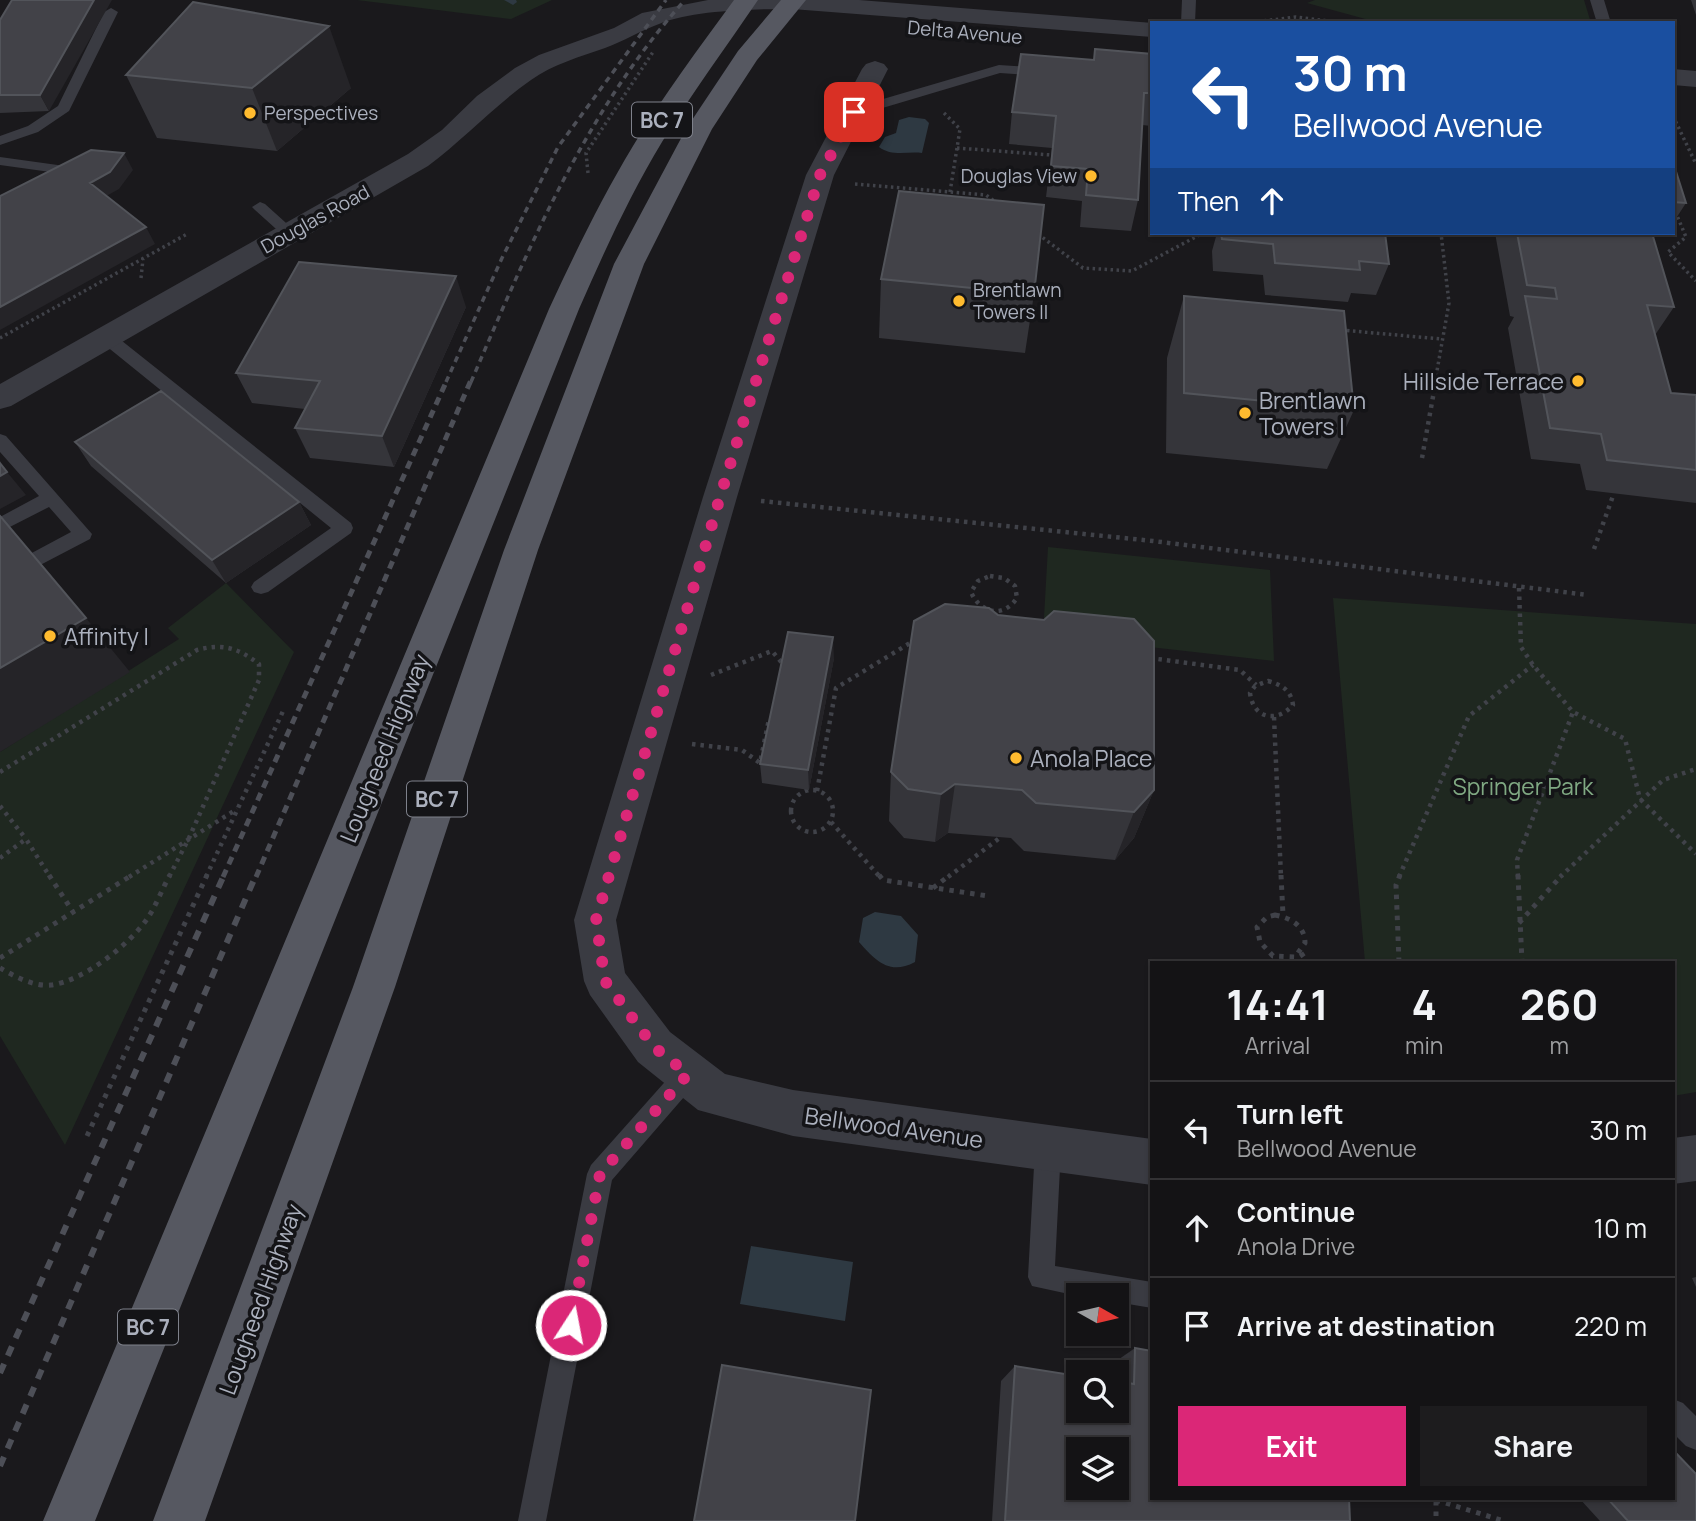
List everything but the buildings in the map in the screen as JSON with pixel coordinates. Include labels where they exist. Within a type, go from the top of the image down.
[{"type":"main road","name":"Lougheed Highway","points":[[179,1521],[374,987],[521,550],[605,322],[634,252],[699,129],[747,56],[788,7]]},
{"type":"main road","name":"Lougheed Highway","points":[[69,1521],[564,309],[604,220],[636,163],[668,111],[740,9]]},
{"type":"street","name":"Douglas Road","points":[[0,398],[418,160],[451,136],[486,102],[524,73],[572,50],[623,33],[740,9],[788,7]]},
{"type":"street","name":"Delta Avenue","points":[[788,7],[1150,30]]},
{"type":"street","name":"Delta Avenue","points":[[788,7],[819,21],[1150,47]]},
{"type":"street","name":"Bellwood Avenue","points":[[875,69],[820,175],[720,497],[596,920],[605,981],[654,1047],[714,1094],[793,1113],[1150,1162]]},
{"type":"street","points":[[1675,77],[1696,79]]},
{"type":"street","points":[[1675,1161],[1696,1157]]},
{"type":"lane","points":[[1188,21],[1189,0]]},
{"type":"lane","points":[[1597,0],[1603,21]]},
{"type":"lane","points":[[0,141],[33,129],[64,108],[111,12]]},
{"type":"lane","points":[[854,112],[999,69],[1031,71]]},
{"type":"lane","points":[[0,160],[72,171]]},
{"type":"lane","points":[[260,207],[290,234]]},
{"type":"lane","points":[[106,337],[163,391],[344,528],[261,587]]},
{"type":"lane","points":[[0,440],[83,534],[0,579]]},
{"type":"lane","points":[[0,525],[51,498]]},
{"type":"lane","points":[[532,1521],[600,1174],[688,1074]]},
{"type":"lane","points":[[1048,1148],[1041,1277],[1150,1295]]},
{"type":"lane","points":[[1675,1415],[1696,1437]]},
{"type":"path","points":[[1260,21],[1296,16],[1331,21]]},
{"type":"path","points":[[588,177],[586,153],[642,69]]},
{"type":"path","points":[[921,92],[960,129],[950,192]]},
{"type":"path","points":[[1675,120],[1696,164]]},
{"type":"path","points":[[957,148],[1051,155]]},
{"type":"path","points":[[855,184],[986,195],[997,203]]},
{"type":"path","points":[[1675,211],[1686,237],[1668,252],[1696,281]]},
{"type":"path","points":[[1029,228],[1083,268],[1132,271],[1199,235]]},
{"type":"path","points":[[0,338],[187,234]]},
{"type":"path","points":[[1422,458],[1449,303],[1441,235]]},
{"type":"path","points":[[140,286],[144,258]]},
{"type":"path","points":[[1331,329],[1441,339]]},
{"type":"path","points":[[1594,549],[1614,493]]},
{"type":"path","points":[[720,497],[1153,541],[1588,595]]},
{"type":"path","points":[[996,612],[1015,603],[1015,586],[1004,578],[982,578],[973,586],[973,598],[981,608],[996,612],[1002,622]]},
{"type":"path","points":[[1519,588],[1521,647],[1573,712],[1625,739],[1640,799],[1696,854]]},
{"type":"path","points":[[817,791],[836,688],[918,638]]},
{"type":"path","points":[[0,772],[197,650],[217,644],[235,645],[259,664],[259,680],[189,838],[147,919],[117,951],[83,974],[50,985],[20,979],[0,968]]},
{"type":"path","points":[[702,679],[772,651],[782,661],[780,674]]},
{"type":"path","points":[[1140,657],[1240,670],[1256,685]]},
{"type":"path","points":[[1399,961],[1396,885],[1469,716],[1533,665]]},
{"type":"path","points":[[1275,682],[1291,694],[1291,711],[1274,717],[1254,707],[1250,695],[1256,685],[1275,682]]},
{"type":"path","points":[[87,1136],[284,709]]},
{"type":"path","points":[[684,743],[742,750],[760,763],[771,712]]},
{"type":"path","points":[[1522,961],[1517,860],[1573,712]]},
{"type":"path","points":[[1274,717],[1283,915]]},
{"type":"path","points":[[1519,923],[1545,892],[1640,799],[1663,780],[1696,769]]},
{"type":"path","points":[[817,791],[834,803],[835,816],[831,822],[826,827],[811,832],[797,827],[789,816],[791,803],[802,793],[817,791]]},
{"type":"path","points":[[0,806],[26,839],[73,912]]},
{"type":"path","points":[[0,958],[238,808]]},
{"type":"path","points":[[831,822],[883,880],[988,897]]},
{"type":"path","points":[[932,888],[1001,837]]},
{"type":"path","points":[[0,858],[26,839]]},
{"type":"path","points":[[1283,915],[1302,928],[1306,941],[1301,953],[1287,959],[1278,958],[1264,949],[1259,942],[1257,927],[1261,921],[1267,917],[1283,915]]},
{"type":"path","points":[[1301,953],[1306,961]]},
{"type":"path","points":[[1436,1500],[1436,1521]]},
{"type":"path","points":[[1439,1500],[1504,1521]]},
{"type":"green space","points":[[357,0],[552,0],[511,19]]},
{"type":"green space","points":[[1315,0],[1584,0],[1590,21],[1373,21],[1307,3]]},
{"type":"green space","points":[[1048,547],[1270,570],[1274,661],[1043,635]]},
{"type":"green space","points":[[226,583],[294,652],[65,1145],[0,1036],[0,752],[179,639],[168,628]]},
{"type":"green space","name":"Springer Park","points":[[1333,598],[1696,624],[1696,1092],[1675,1096],[1675,961],[1365,961]]},
{"type":"shaded area","points":[[909,117],[925,119],[929,123],[922,153],[895,153],[879,147],[885,137],[896,133],[899,120]]},
{"type":"shaded area","points":[[875,912],[901,916],[918,935],[915,962],[906,966],[890,967],[877,960],[859,942],[863,918]]},
{"type":"shaded area","points":[[751,1246],[853,1262],[845,1321],[740,1304]]},
{"type":"waterway","points":[[508,0],[513,2]]},
{"type":"railway","points":[[446,382],[502,258],[558,147],[666,0]]},
{"type":"railway","points":[[471,382],[538,231],[589,134],[650,42],[685,0]]},
{"type":"railway","points":[[223,877],[447,380]]},
{"type":"railway","points":[[256,877],[471,380]]},
{"type":"railway","points":[[0,1373],[224,875]]},
{"type":"railway","points":[[0,1466],[256,875]]},
{"type":"place","name":"Perspectives","points":[[250,113]]},
{"type":"place","name":"Douglas View","points":[[1091,176]]},
{"type":"place","name":"Brentlawn Towers II","points":[[959,301]]},
{"type":"place","name":"Hillside Terrace","points":[[1578,381]]},
{"type":"place","name":"Brentlawn Towers I","points":[[1245,413]]},
{"type":"place","name":"Affinity I","points":[[50,636]]},
{"type":"place","name":"Anola Place","points":[[1016,758]]},
{"type":"route","points":[[571,1325],[600,1174],[688,1074],[654,1047],[605,981],[596,920],[720,497],[820,175],[854,112]]}]
